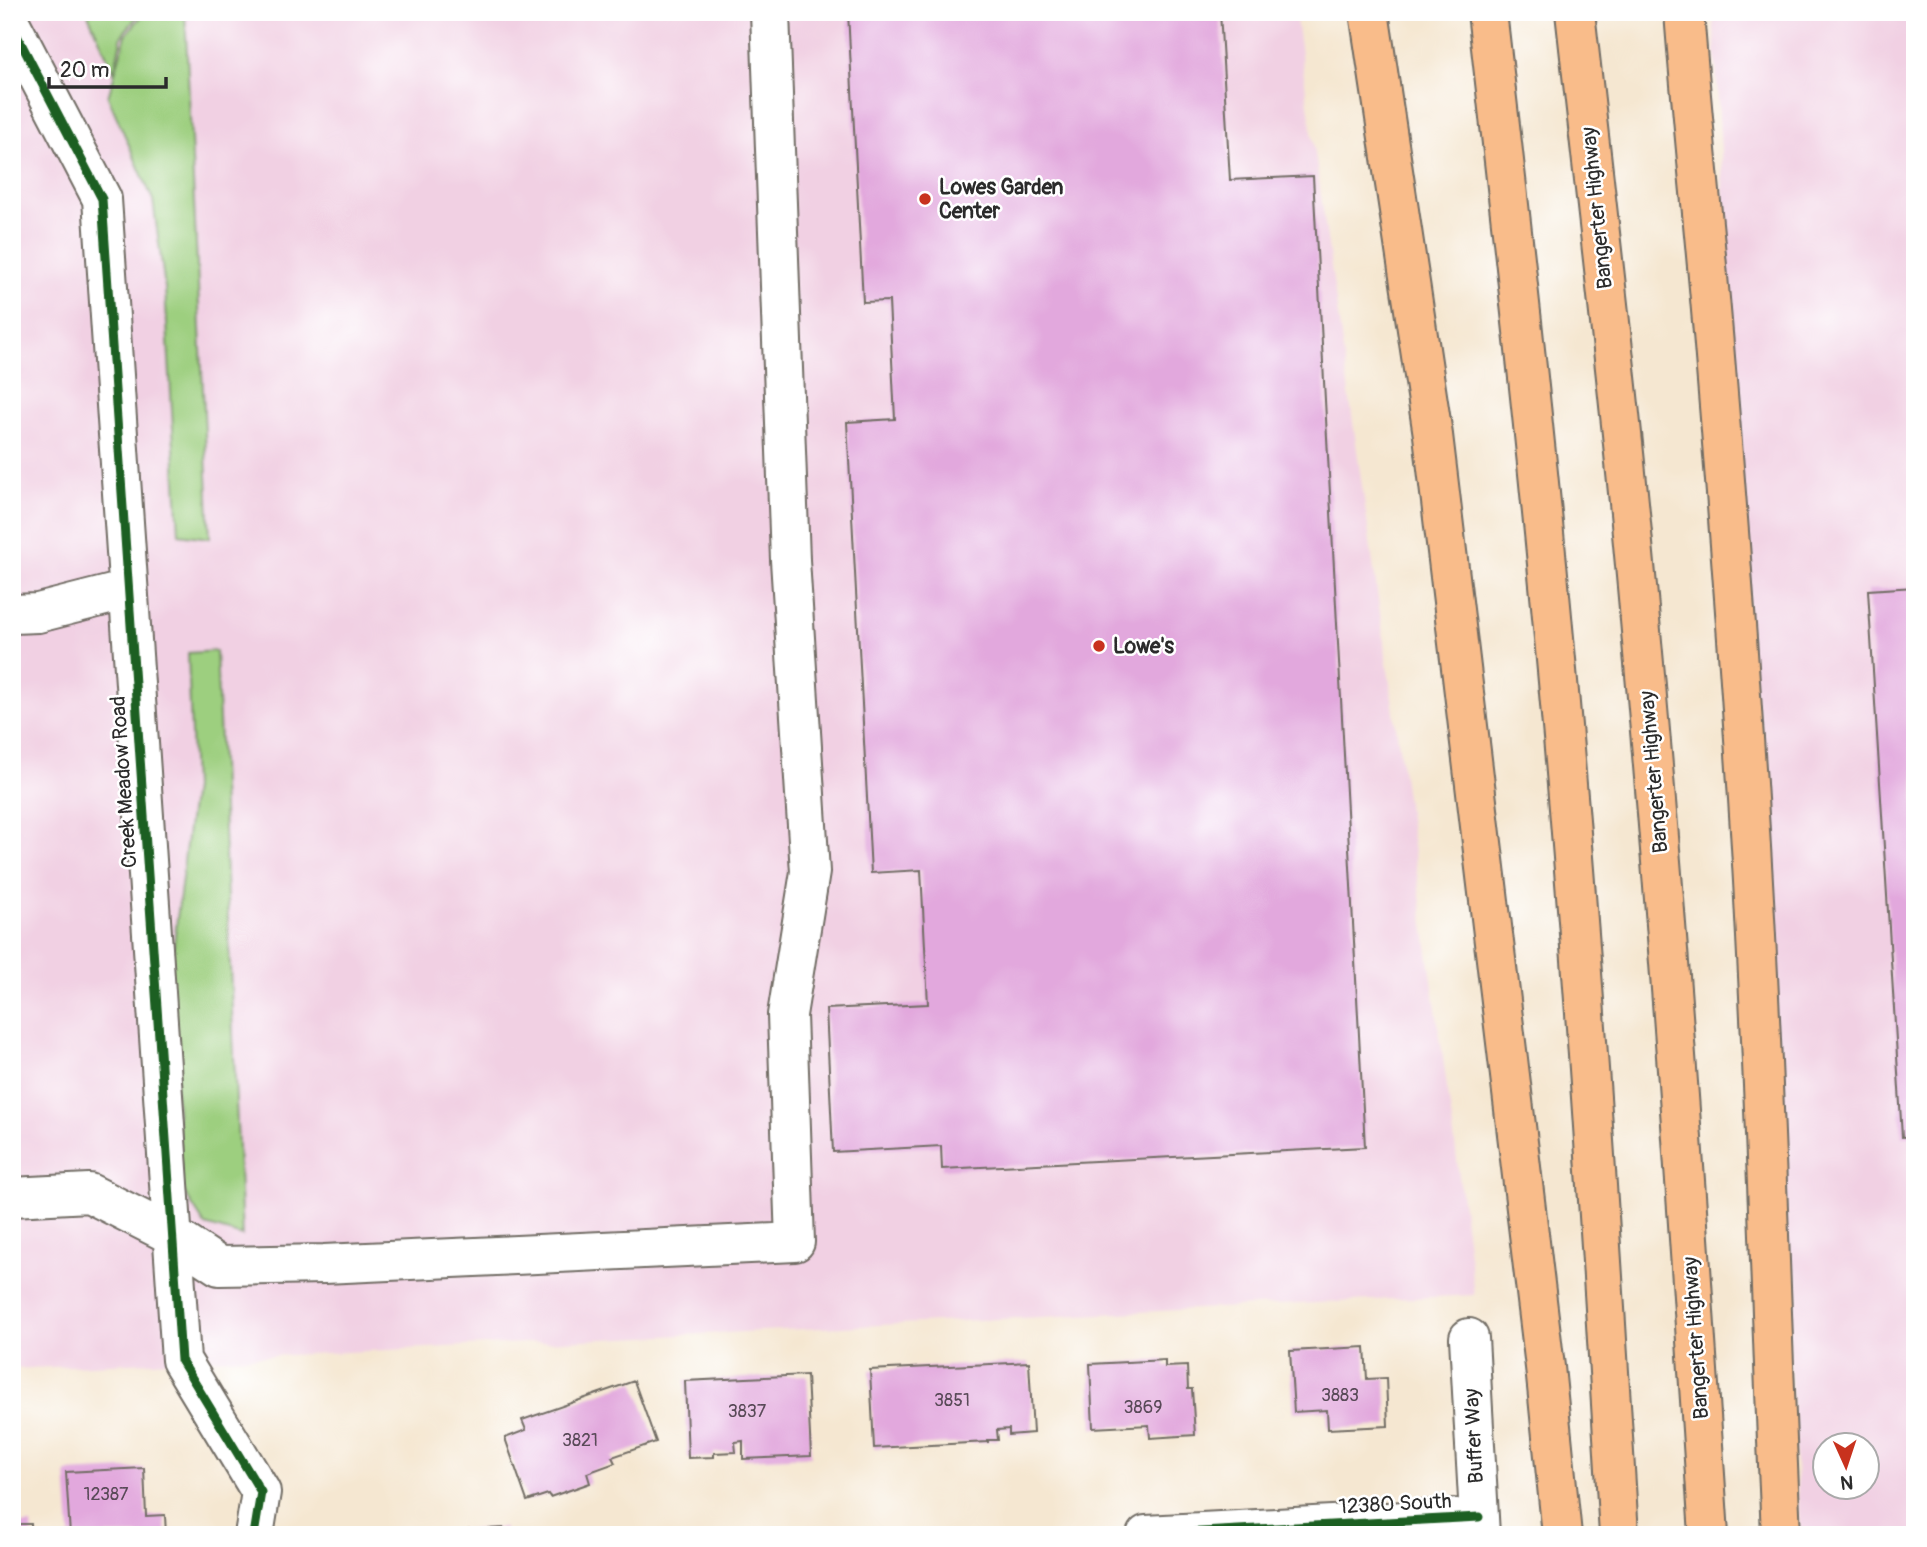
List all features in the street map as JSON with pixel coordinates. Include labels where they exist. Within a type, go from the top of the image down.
[{"type":"highway","points":[[1369,12],[1434,449],[1543,1353],[1562,1535]]},
{"type":"highway","points":[[1487,12],[1550,596],[1572,836],[1599,1191],[1619,1535]]},
{"type":"highway","name":"Bangerter Highway","points":[[1575,12],[1626,474],[1666,912],[1709,1535]]},
{"type":"highway","points":[[1684,12],[1735,608],[1748,804],[1781,1535]]},
{"type":"street","points":[[12,1197],[89,1193],[172,1235],[219,1266],[324,1264],[795,1242],[788,1015],[810,872],[790,560],[770,12]]},
{"type":"street","name":"Creek Meadow Road","points":[[12,26],[102,199],[181,1360],[261,1492],[254,1535]]},
{"type":"street","points":[[12,614],[38,613],[128,590]]},
{"type":"street","name":"Buffer Way","points":[[1469,1338],[1479,1526]]},
{"type":"street","name":"12380 South","points":[[1146,1535],[1479,1526]]},
{"type":"shaded area","points":[[12,12],[1295,12],[1454,1136],[1474,1295],[12,1369]]},
{"type":"shaded area","points":[[1713,12],[1915,12],[1915,1535],[1800,1535]]},
{"type":"green space","points":[[87,12],[141,12],[122,35],[114,72]]},
{"type":"green space","points":[[145,12],[185,12],[210,538],[179,534],[165,288],[153,200],[108,97],[126,35]]},
{"type":"green space","points":[[216,651],[242,1236],[205,1225],[182,1189],[169,984],[193,788],[188,653]]},
{"type":"building","name":"Lowe's","points":[[848,12],[1220,12],[1230,180],[1313,176],[1365,1147],[942,1169],[941,1146],[833,1152],[826,1009],[928,1004],[921,870],[871,873],[847,422],[895,419],[889,301],[863,302]]},
{"type":"building","points":[[1915,587],[1915,1136],[1902,1137],[1868,590]]},
{"type":"building","points":[[1365,1347],[1367,1379],[1386,1378],[1388,1426],[1328,1429],[1327,1410],[1294,1412],[1290,1351]]},
{"type":"building","points":[[1165,1360],[1165,1367],[1187,1366],[1188,1389],[1192,1389],[1195,1435],[1150,1438],[1149,1425],[1093,1428],[1090,1364]]},
{"type":"building","points":[[1029,1362],[1033,1433],[1009,1435],[1009,1429],[997,1430],[998,1440],[988,1442],[874,1448],[870,1370]]},
{"type":"building","points":[[807,1375],[811,1456],[743,1459],[743,1441],[735,1442],[736,1452],[714,1453],[714,1457],[688,1458],[685,1381]]},
{"type":"building","points":[[634,1381],[656,1442],[612,1457],[615,1463],[587,1473],[590,1483],[550,1497],[548,1494],[527,1501],[505,1438],[526,1430],[522,1420]]},
{"type":"building","points":[[144,1468],[146,1516],[165,1515],[166,1535],[70,1535],[66,1472]]},
{"type":"building","points":[[12,1524],[31,1524],[32,1535],[12,1535]]},
{"type":"building","points":[[504,1528],[504,1535],[448,1535],[448,1531]]},
{"type":"cycle path","points":[[12,26],[102,199],[181,1360],[261,1492],[254,1535]]},
{"type":"cycle path","points":[[1146,1535],[1479,1517]]},
{"type":"place","name":"Lowes Garden Center","points":[[925,199]]},
{"type":"place","name":"Lowe's","points":[[1099,646]]}]
